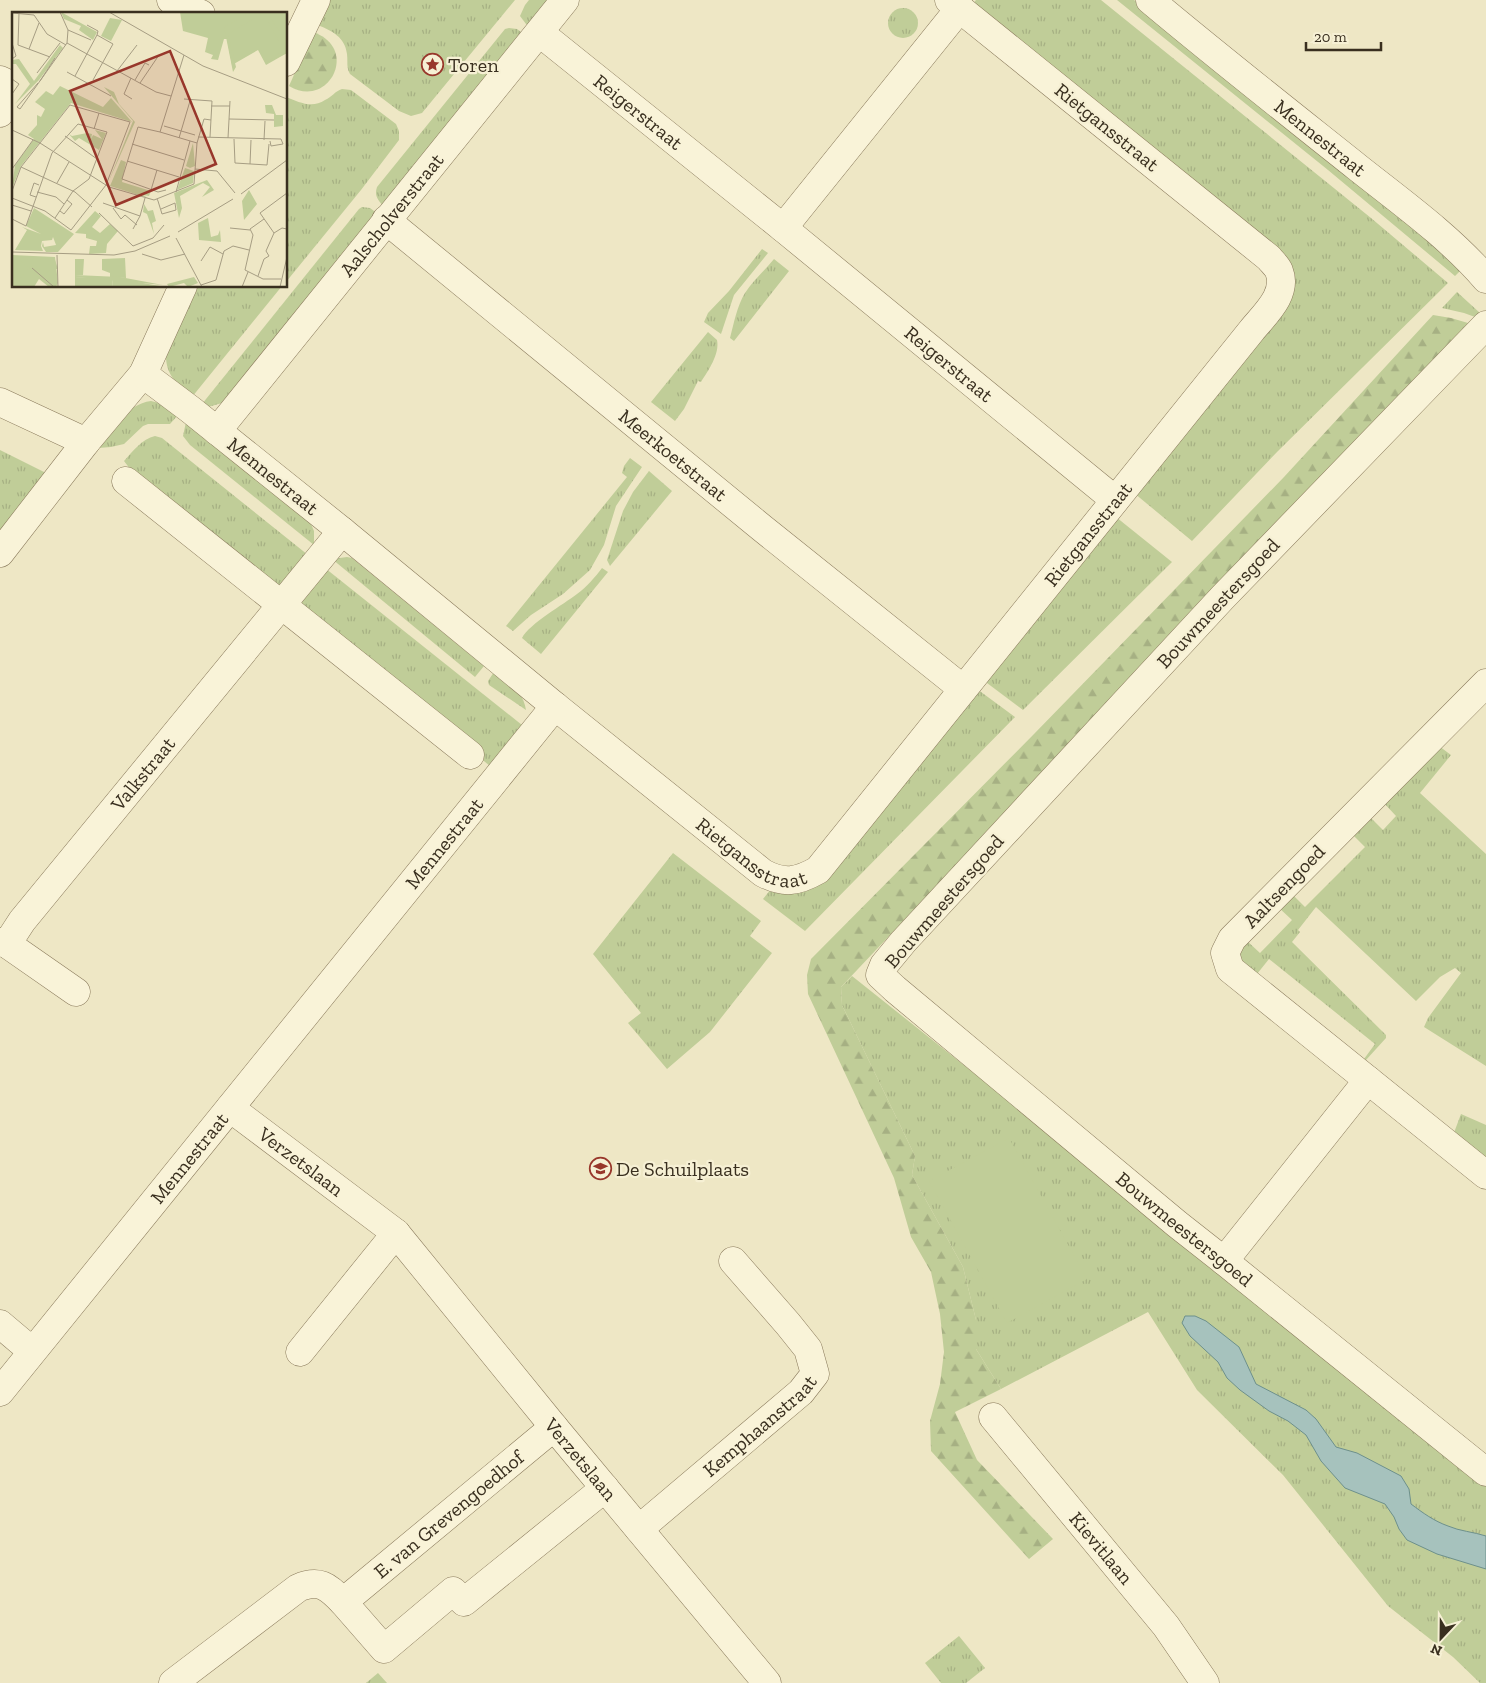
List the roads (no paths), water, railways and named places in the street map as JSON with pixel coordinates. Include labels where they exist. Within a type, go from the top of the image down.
[{"type":"street","points":[[171,0],[197,12]]},
{"type":"street","points":[[288,55],[316,0]]},
{"type":"street","name":"Aalscholverstraat","points":[[217,431],[566,0]]},
{"type":"street","name":"Mennestraat","points":[[1150,0],[1424,220],[1486,279]]},
{"type":"street","points":[[784,228],[955,4]]},
{"type":"street","name":"Rietgansstraat","points":[[555,706],[763,873],[774,879],[794,880],[805,878],[818,870],[1273,304],[1279,294],[1282,282],[1278,269],[1269,258],[955,4]]},
{"type":"street","name":"Reigerstraat","points":[[540,33],[784,228],[1115,500]]},
{"type":"street","points":[[0,80],[12,86]]},
{"type":"street","points":[[0,114],[12,88]]},
{"type":"street","name":"Meerkoetstraat","points":[[386,220],[762,528],[963,689]]},
{"type":"street","points":[[0,553],[86,442],[142,374],[182,288]]},
{"type":"street","name":"Bouwmeestersgoed","points":[[1486,325],[1216,604],[903,942],[884,965],[880,975],[1177,1224],[1486,1472]]},
{"type":"street","name":"Mennestraat","points":[[0,1392],[555,706],[217,431],[142,374]]},
{"type":"street","points":[[0,402],[86,442]]},
{"type":"street","points":[[126,481],[470,755]]},
{"type":"street","name":"Valkstraat","points":[[76,992],[3,943],[342,532]]},
{"type":"street","name":"Aaltsengoed","points":[[1485,686],[1232,939],[1225,953],[1230,969],[1486,1175]]},
{"type":"street","points":[[1224,1261],[1368,1080]]},
{"type":"street","name":"Verzetslaan","points":[[230,1108],[396,1233],[767,1683]]},
{"type":"street","points":[[300,1352],[396,1233]]},
{"type":"street","name":"Kemphaanstraat","points":[[639,1529],[801,1392],[815,1374],[808,1349],[732,1261]]},
{"type":"street","points":[[0,1324],[32,1351]]},
{"type":"street","name":"Kievitlaan","points":[[993,1417],[1166,1626],[1206,1683]]},
{"type":"street","name":"E. van Grevengoedhof","points":[[343,1602],[554,1427]]},
{"type":"street","points":[[173,1683],[298,1588],[308,1584],[320,1584],[332,1590],[384,1649],[452,1591],[464,1602],[605,1488]]},
{"type":"water","points":[[1185,1316],[1195,1316],[1206,1321],[1239,1347],[1256,1384],[1306,1410],[1316,1419],[1336,1447],[1357,1453],[1401,1476],[1409,1489],[1411,1504],[1415,1507],[1443,1524],[1486,1536],[1486,1569],[1437,1554],[1407,1540],[1385,1504],[1345,1488],[1321,1461],[1306,1435],[1288,1421],[1269,1411],[1227,1378],[1218,1362],[1190,1336],[1182,1323]]},
{"type":"place","name":"Toren","points":[[432,65]]},
{"type":"place","name":"De Schuilplaats","points":[[600,1169]]}]
